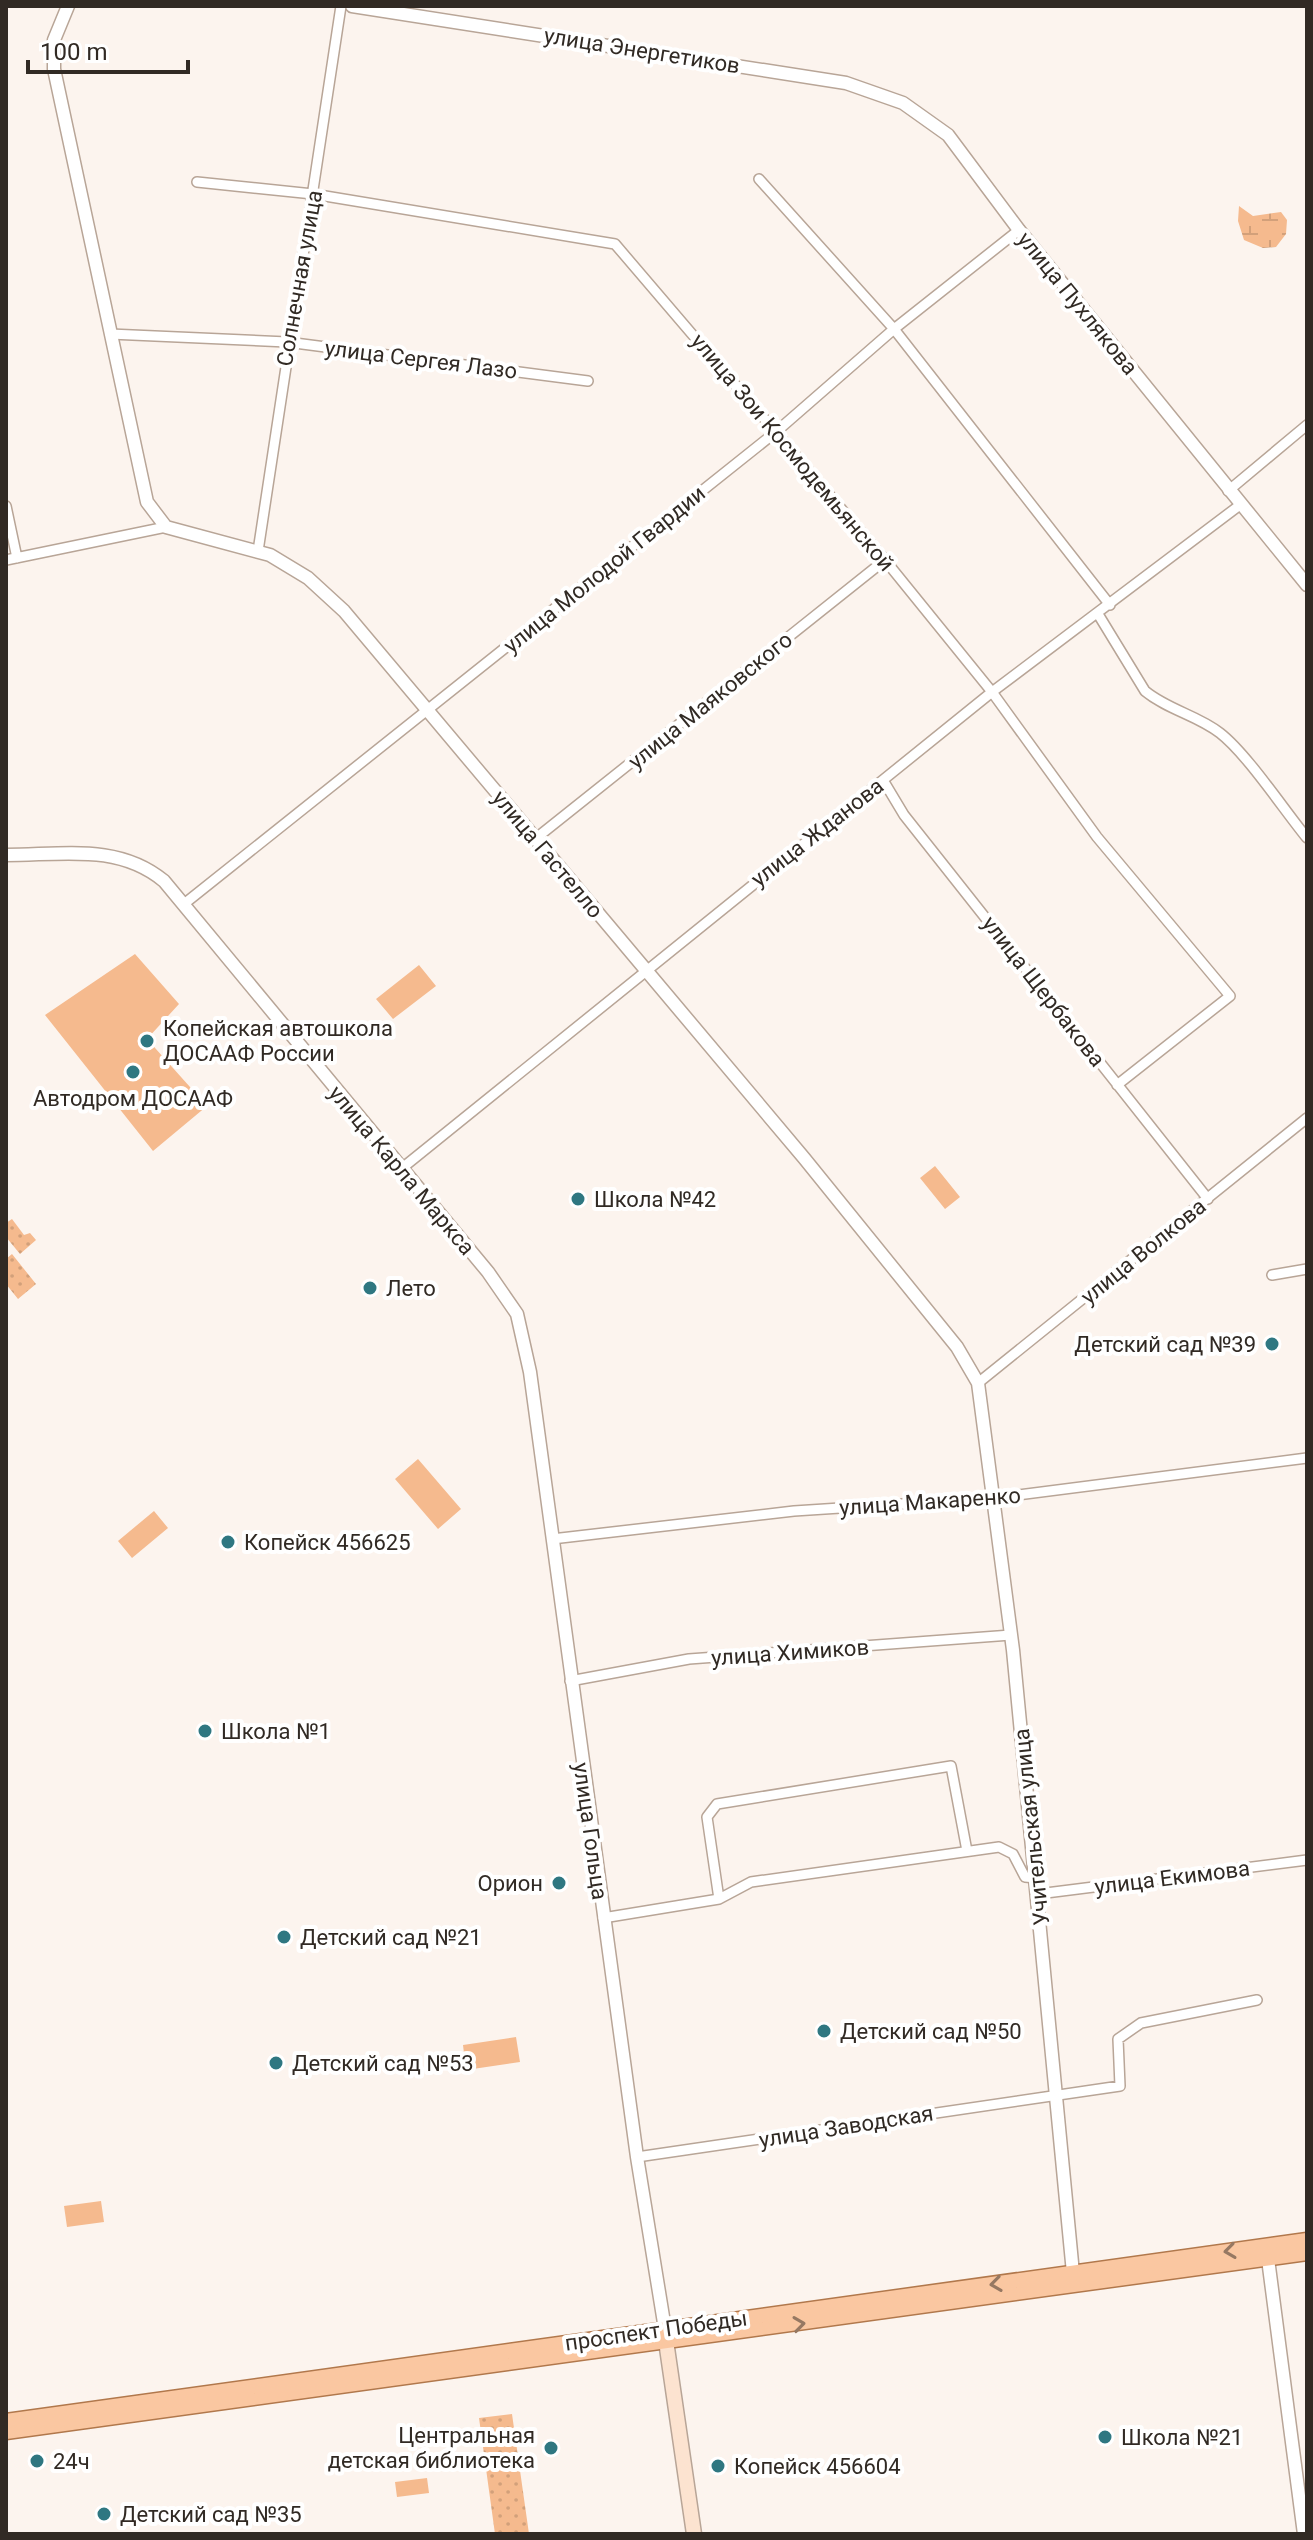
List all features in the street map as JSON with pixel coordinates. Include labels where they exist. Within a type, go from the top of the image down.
[{"type":"main road","name":"проспект Победы","points":[[6,2421],[1074,2280],[1268,2252],[1307,2240]]},
{"type":"main road","name":"проспект Победы","points":[[1268,2252],[1307,2253]]},
{"type":"main road","name":"проспект Победы","points":[[6,2432],[665,2335]]},
{"type":"main road","points":[[665,2335],[694,2534]]},
{"type":"street","points":[[68,6],[54,40],[54,69],[147,502],[166,527]]},
{"type":"street","name":"Солнечная улица","points":[[258,551],[287,342],[341,6]]},
{"type":"street","name":"улица Энергетиков","points":[[352,6],[846,83],[877,92],[927,116]]},
{"type":"street","name":"улица Пухлякова","points":[[927,116],[963,152],[1019,230],[1307,585]]},
{"type":"street","points":[[759,179],[894,329],[1110,605]]},
{"type":"street","name":"улица Зои Космодемьянской","points":[[197,182],[313,194],[615,244],[885,560],[992,692],[1097,837],[1230,996],[1117,1085]]},
{"type":"street","name":"улица Молодой Гвардии","points":[[184,904],[777,431],[894,329],[1019,230]]},
{"type":"street","name":"улица Сергея Лазо","points":[[110,334],[287,342],[588,381]]},
{"type":"street","points":[[1228,491],[1307,425]]},
{"type":"street","name":"улица Жданова","points":[[401,1169],[992,692],[1240,505]]},
{"type":"street","points":[[6,506],[11,559]]},
{"type":"street","name":"улица Гастелло","points":[[11,559],[166,527],[258,551],[308,578],[344,611],[804,1158],[948,1336],[978,1383]]},
{"type":"street","name":"улица Маяковского","points":[[535,839],[885,560]]},
{"type":"street","points":[[1098,614],[1145,691],[1156,700],[1203,721],[1224,736],[1307,838]]},
{"type":"street","name":"улица Щербакова","points":[[883,780],[904,815],[1208,1199]]},
{"type":"street","name":"улица Карла Маркса","points":[[6,855],[106,854],[126,857],[146,866],[184,904],[509,1299],[523,1332]]},
{"type":"street","name":"улица Волкова","points":[[978,1383],[1307,1118]]},
{"type":"street","points":[[1272,1275],[1307,1269]]},
{"type":"street","name":"улица Гольца","points":[[523,1332],[603,1918],[665,2335]]},
{"type":"street","name":"Учительская улица","points":[[978,1383],[1011,1635],[1074,2280]]},
{"type":"street","name":"улица Макаренко","points":[[552,1539],[794,1511],[994,1498],[1307,1458]]},
{"type":"street","name":"улица Химиков","points":[[570,1681],[689,1659],[1011,1635]]},
{"type":"street","points":[[719,1899],[707,1817],[717,1804],[951,1766],[967,1851]]},
{"type":"street","points":[[603,1918],[719,1899],[751,1882],[967,1851],[1007,1848],[1025,1877],[1036,1878]]},
{"type":"street","name":"улица Екимова","points":[[1038,1894],[1307,1860]]},
{"type":"street","name":"улица Заводская","points":[[637,2157],[1120,2086],[1118,2039],[1141,2023],[1257,2000]]},
{"type":"street","points":[[1268,2252],[1304,2534]]},
{"type":"green space","points":[[1239,206],[1253,216],[1281,212],[1287,220],[1286,234],[1276,247],[1263,248],[1244,240],[1238,221]]},
{"type":"green space","name":"Автодром ДОСААФ","points":[[135,954],[179,1004],[147,1039],[207,1106],[153,1151],[45,1015]]},
{"type":"green space","points":[[419,965],[436,986],[393,1019],[376,999]]},
{"type":"green space","points":[[935,1166],[960,1197],[945,1209],[920,1178]]},
{"type":"green space","points":[[12,1219],[24,1235],[30,1233],[36,1240],[20,1254],[6,1237],[6,1223]]},
{"type":"green space","points":[[12,1254],[36,1284],[18,1299],[6,1284],[6,1259]]},
{"type":"green space","points":[[418,1459],[461,1509],[438,1529],[395,1479]]},
{"type":"green space","points":[[154,1511],[168,1528],[132,1558],[118,1541]]},
{"type":"green space","points":[[516,2037],[520,2062],[466,2070],[463,2045]]},
{"type":"green space","points":[[101,2201],[104,2222],[67,2227],[64,2206]]},
{"type":"green space","points":[[512,2414],[529,2534],[495,2534],[479,2418]]},
{"type":"green space","points":[[427,2478],[429,2493],[397,2497],[395,2482]]},
{"type":"place","name":"Копейская автошкола ДОСААФ России","points":[[147,1041]]},
{"type":"place","name":"Автодром ДОСААФ","points":[[133,1072]]},
{"type":"place","name":"Школа №42","points":[[578,1199]]},
{"type":"place","name":"Лето","points":[[370,1288]]},
{"type":"place","name":"Детский сад №39","points":[[1272,1344]]},
{"type":"place","name":"Копейск 456625","points":[[228,1542]]},
{"type":"place","name":"Школа №1","points":[[205,1731]]},
{"type":"place","name":"Орион","points":[[559,1883]]},
{"type":"place","name":"Детский сад №21","points":[[284,1937]]},
{"type":"place","name":"Детский сад №50","points":[[824,2031]]},
{"type":"place","name":"Детский сад №53","points":[[276,2063]]},
{"type":"place","name":"Школа №21","points":[[1105,2437]]},
{"type":"place","name":"Центральная детская библиотека","points":[[551,2448]]},
{"type":"place","name":"24ч","points":[[37,2461]]},
{"type":"place","name":"Копейск 456604","points":[[718,2466]]},
{"type":"place","name":"Детский сад №35","points":[[104,2514]]}]
